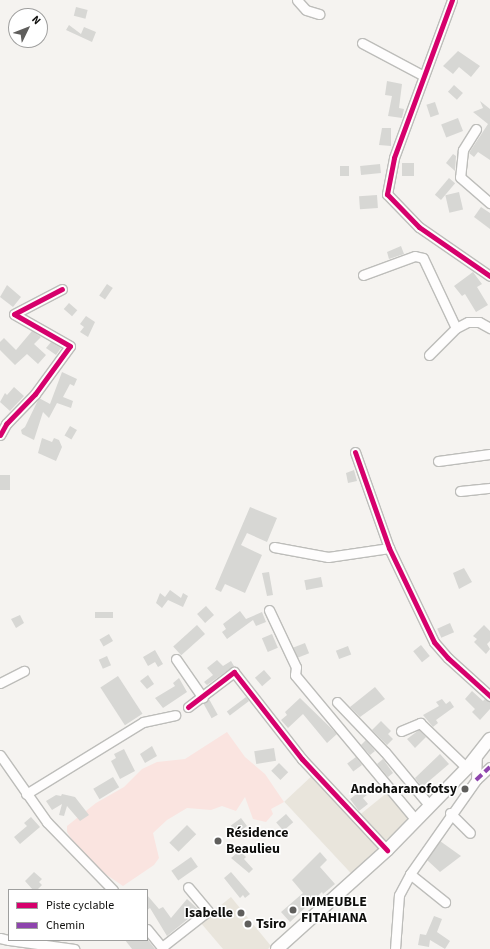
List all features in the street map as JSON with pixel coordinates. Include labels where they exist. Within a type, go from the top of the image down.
[{"type":"main road","points":[[277,949],[386,850],[467,768],[490,739]]},
{"type":"street","points":[[297,0],[306,10],[319,14]]},
{"type":"street","points":[[452,0],[394,158],[387,194],[418,227],[490,276]]},
{"type":"street","points":[[362,43],[424,76]]},
{"type":"street","points":[[476,129],[463,150],[460,177],[490,203]]},
{"type":"street","points":[[363,275],[415,256],[423,258],[456,328]]},
{"type":"street","points":[[0,435],[6,424],[35,394],[70,346],[14,314],[62,289]]},
{"type":"street","points":[[429,356],[456,328],[468,322],[479,322],[490,328]]},
{"type":"street","points":[[355,452],[389,548],[434,642],[448,658],[490,696]]},
{"type":"street","points":[[438,461],[490,454]]},
{"type":"street","points":[[460,491],[490,488]]},
{"type":"street","points":[[274,546],[328,557],[389,548]]},
{"type":"street","points":[[269,610],[296,667],[295,675],[416,820]]},
{"type":"street","points":[[176,658],[203,698]]},
{"type":"street","points":[[0,683],[24,671]]},
{"type":"street","points":[[188,707],[203,698],[234,672],[302,759],[386,850]]},
{"type":"street","points":[[337,702],[385,752],[430,806]]},
{"type":"street","points":[[26,794],[143,722],[175,715]]},
{"type":"street","points":[[401,731],[420,722],[467,768]]},
{"type":"street","points":[[0,755],[47,822],[112,889]]},
{"type":"street","points":[[476,780],[477,757]]},
{"type":"street","points":[[395,949],[400,895],[410,874],[450,812],[476,780],[490,767]]},
{"type":"street","points":[[450,812],[470,833]]},
{"type":"street","points":[[410,874],[445,902]]},
{"type":"street","points":[[148,930],[163,948],[208,911],[188,887]]},
{"type":"street","points":[[13,941],[43,948],[74,949]]},
{"type":"shaded area","points":[[227,732],[245,757],[265,774],[284,802],[271,809],[273,814],[266,822],[253,819],[245,797],[236,811],[222,806],[211,810],[187,808],[167,820],[153,833],[159,858],[154,865],[123,886],[86,861],[67,832],[67,826],[96,803],[124,787],[142,769],[157,762],[185,759]]},
{"type":"shaded area","points":[[315,773],[387,850],[356,878],[284,802]]},
{"type":"shaded area","points":[[388,792],[411,820],[382,843],[359,815]]},
{"type":"shaded area","points":[[231,897],[271,946],[268,949],[223,949],[200,922]]},
{"type":"building","points":[[76,7],[88,10],[85,19],[74,16]]},
{"type":"building","points":[[69,25],[81,34],[84,27],[96,32],[92,42],[66,30]]},
{"type":"building","points":[[458,51],[480,66],[471,77],[459,67],[453,74],[443,66]]},
{"type":"building","points":[[387,81],[402,84],[399,108],[404,109],[402,118],[388,116],[392,96],[385,95]]},
{"type":"building","points":[[454,85],[463,93],[457,100],[448,92]]},
{"type":"building","points":[[480,101],[490,109],[490,160],[478,152],[474,157],[469,153],[488,124],[473,112],[483,108]]},
{"type":"building","points":[[435,102],[439,114],[430,117],[426,105]]},
{"type":"building","points":[[458,118],[463,131],[446,138],[441,124]]},
{"type":"building","points":[[382,128],[391,128],[391,146],[379,145]]},
{"type":"building","points":[[453,154],[456,156],[455,171],[446,163]]},
{"type":"building","points":[[402,163],[414,163],[414,176],[402,176]]},
{"type":"building","points":[[380,164],[381,173],[361,175],[360,166]]},
{"type":"building","points":[[340,166],[349,166],[349,176],[340,176]]},
{"type":"building","points":[[449,178],[455,183],[441,200],[435,195]]},
{"type":"building","points":[[459,192],[463,210],[449,213],[445,195]]},
{"type":"building","points":[[377,195],[378,208],[360,209],[359,196]]},
{"type":"building","points":[[481,207],[490,213],[490,229],[474,217]]},
{"type":"building","points":[[401,246],[404,254],[389,259],[387,252]]},
{"type":"building","points":[[473,272],[482,284],[477,287],[488,305],[476,312],[465,294],[462,296],[454,286]]},
{"type":"building","points":[[107,284],[113,288],[105,300],[99,296]]},
{"type":"building","points":[[7,285],[21,297],[13,307],[0,297]]},
{"type":"building","points":[[69,303],[77,310],[72,316],[64,309]]},
{"type":"building","points":[[86,316],[95,322],[88,337],[80,332],[84,327],[80,324]]},
{"type":"building","points":[[32,331],[41,337],[34,344],[46,355],[38,364],[27,354],[15,365],[0,350],[0,342],[4,338],[16,350]]},
{"type":"building","points":[[51,342],[61,348],[56,355],[46,348]]},
{"type":"building","points":[[62,372],[77,379],[74,386],[70,384],[63,397],[73,401],[71,408],[57,403],[49,418],[43,412],[34,440],[22,434],[21,430],[25,427],[39,398],[50,404]]},
{"type":"building","points":[[14,387],[24,396],[10,411],[0,402],[5,393],[7,395]]},
{"type":"building","points":[[70,426],[77,430],[71,440],[64,436]]},
{"type":"building","points":[[42,438],[52,442],[54,438],[59,440],[62,447],[56,461],[38,453]]},
{"type":"building","points":[[354,470],[357,481],[348,483],[346,473]]},
{"type":"building","points":[[0,475],[10,475],[10,490],[0,490]]},
{"type":"building","points":[[250,507],[277,518],[267,542],[247,533],[241,545],[262,555],[245,593],[225,584],[221,592],[215,589]]},
{"type":"building","points":[[464,568],[472,582],[459,589],[453,573]]},
{"type":"building","points":[[269,572],[273,595],[267,596],[262,573]]},
{"type":"building","points":[[321,577],[323,587],[306,590],[304,580]]},
{"type":"building","points":[[170,590],[181,598],[183,593],[188,596],[183,607],[168,600],[162,608],[156,603],[160,593],[165,597]]},
{"type":"building","points":[[206,606],[214,615],[205,623],[197,614]]},
{"type":"building","points":[[240,611],[246,619],[262,612],[266,622],[256,626],[253,620],[227,639],[222,632],[226,629],[223,624]]},
{"type":"building","points":[[95,612],[113,612],[113,618],[95,618]]},
{"type":"building","points":[[20,615],[24,623],[16,628],[11,619]]},
{"type":"building","points":[[450,623],[454,632],[441,638],[437,629]]},
{"type":"building","points":[[197,625],[205,634],[181,655],[173,646]]},
{"type":"building","points":[[484,625],[490,631],[490,641],[487,644],[490,649],[486,654],[474,642],[477,639],[473,636]]},
{"type":"building","points":[[109,634],[113,641],[103,646],[99,640]]},
{"type":"building","points":[[272,634],[278,648],[268,652],[262,638]]},
{"type":"building","points":[[305,643],[309,653],[297,658],[293,648]]},
{"type":"building","points":[[421,645],[430,656],[422,662],[413,651]]},
{"type":"building","points":[[348,646],[351,654],[339,659],[336,651]]},
{"type":"building","points":[[155,650],[163,664],[158,667],[155,662],[148,666],[143,657]]},
{"type":"building","points":[[107,656],[111,665],[103,669],[99,660]]},
{"type":"building","points":[[217,660],[223,666],[231,661],[234,666],[207,685],[204,682],[213,675],[207,668]]},
{"type":"building","points":[[264,670],[271,678],[262,686],[255,678]]},
{"type":"building","points":[[148,675],[154,684],[147,689],[140,681]]},
{"type":"building","points":[[118,676],[143,714],[125,725],[100,687]]},
{"type":"building","points":[[179,678],[187,692],[163,708],[155,698],[175,686],[173,683]]},
{"type":"building","points":[[375,687],[385,699],[360,717],[350,707]]},
{"type":"building","points":[[472,691],[483,701],[485,699],[490,702],[490,709],[480,720],[472,712],[475,709],[465,699]]},
{"type":"building","points":[[246,697],[249,701],[230,715],[227,711]]},
{"type":"building","points":[[300,698],[337,734],[327,743],[303,714],[288,728],[281,720],[287,715],[285,712]]},
{"type":"building","points":[[209,699],[218,715],[212,718],[203,702]]},
{"type":"building","points":[[442,699],[446,704],[450,701],[454,707],[436,720],[438,723],[433,727],[423,715],[439,706],[436,702]]},
{"type":"building","points":[[381,721],[391,731],[388,734],[393,739],[387,745],[372,730]]},
{"type":"building","points":[[419,730],[426,737],[415,748],[407,739]]},
{"type":"building","points":[[366,740],[375,751],[370,755],[361,745]]},
{"type":"building","points":[[152,746],[157,756],[145,763],[140,754]]},
{"type":"building","points":[[274,748],[276,761],[256,764],[254,751]]},
{"type":"building","points":[[124,749],[135,771],[120,779],[111,761],[116,758],[114,754]]},
{"type":"building","points":[[440,754],[449,764],[422,787],[415,778]]},
{"type":"building","points":[[356,757],[362,765],[353,772],[347,764]]},
{"type":"building","points":[[383,759],[393,773],[388,777],[377,764]]},
{"type":"building","points":[[279,763],[288,772],[280,780],[271,771]]},
{"type":"building","points":[[113,777],[119,787],[99,799],[93,789]]},
{"type":"building","points":[[363,789],[367,795],[363,798],[368,804],[359,811],[350,799]]},
{"type":"building","points":[[62,794],[75,797],[89,815],[80,821],[67,806],[64,816],[59,815],[62,804],[52,810],[46,801],[56,795],[61,796]]},
{"type":"building","points":[[286,814],[293,822],[283,831],[276,823]]},
{"type":"building","points":[[31,817],[40,827],[20,844],[14,837],[27,826],[24,823]]},
{"type":"building","points":[[241,818],[247,826],[237,834],[231,826]]},
{"type":"building","points":[[187,825],[196,834],[179,852],[169,843]]},
{"type":"building","points":[[440,841],[461,856],[440,872],[427,860]]},
{"type":"building","points":[[320,852],[327,860],[320,867],[335,884],[323,894],[322,892],[290,922],[281,912],[303,893],[292,880]]},
{"type":"building","points":[[237,853],[239,855],[242,853],[246,857],[244,859],[253,869],[249,873],[231,858]]},
{"type":"building","points":[[191,857],[198,867],[178,881],[171,871]]},
{"type":"building","points":[[34,872],[42,879],[39,882],[42,885],[38,889],[32,889],[25,881]]},
{"type":"building","points":[[231,872],[250,894],[245,898],[243,895],[240,898],[224,878]]},
{"type":"building","points":[[148,896],[159,909],[163,907],[171,918],[187,899],[199,910],[167,936],[150,908],[148,909]]},
{"type":"building","points":[[434,916],[442,919],[437,932],[450,941],[445,949],[430,940],[429,947],[418,945],[420,934],[426,935]]},
{"type":"building","points":[[148,940],[155,949],[132,949],[126,941]]},
{"type":"marked path","points":[[476,780],[490,767]]},
{"type":"cycle path","points":[[452,0],[394,158],[387,194],[419,227],[490,276]]},
{"type":"cycle path","points":[[0,435],[6,424],[35,394],[70,346],[14,314],[62,289]]},
{"type":"cycle path","points":[[355,452],[389,548],[434,642],[448,658],[490,696]]},
{"type":"cycle path","points":[[188,707],[234,672],[302,759],[387,850]]},
{"type":"place","name":"Andoharanofotsy","points":[[465,789]]},
{"type":"place","name":"Résidence Beaulieu","points":[[218,841]]},
{"type":"place","name":"IMMEUBLE FITAHIANA","points":[[293,910]]},
{"type":"place","name":"Isabelle","points":[[241,913]]},
{"type":"place","name":"Tsiro","points":[[248,924]]}]
